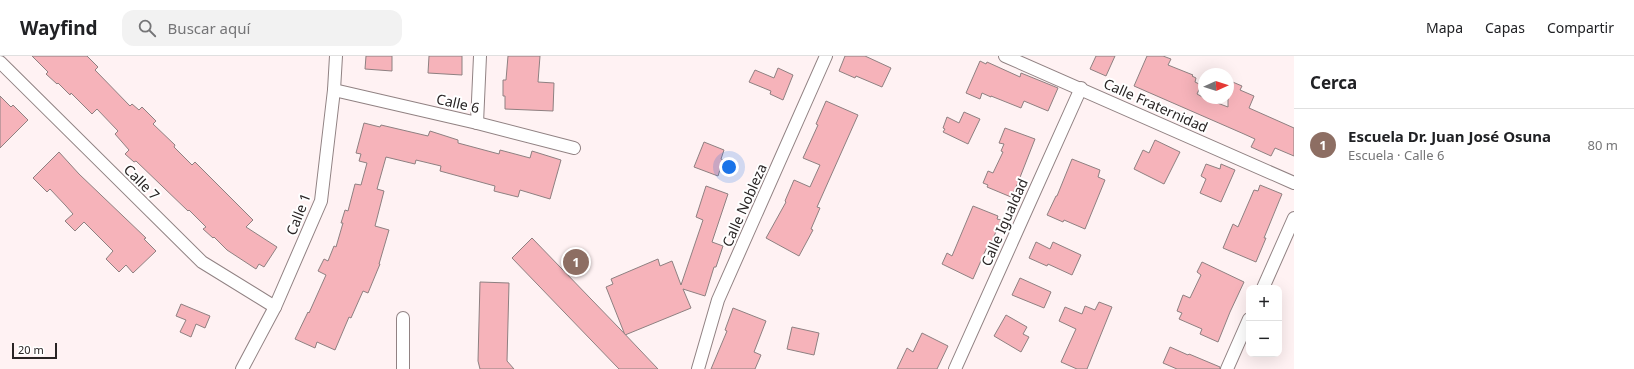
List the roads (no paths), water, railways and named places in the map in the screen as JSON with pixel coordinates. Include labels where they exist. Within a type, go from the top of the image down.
[{"type":"street","name":"Calle 1","points":[[242,369],[275,307],[321,202],[334,90],[336,56]]},
{"type":"street","points":[[477,123],[480,56]]},
{"type":"street","name":"Calle Nobleza","points":[[698,369],[718,300],[826,56]]},
{"type":"street","name":"Calle Fraternidad","points":[[1005,56],[1081,88],[1294,183]]},
{"type":"street","name":"Calle 7","points":[[0,62],[202,262],[275,307]]},
{"type":"street","name":"Calle Igualdad","points":[[955,369],[1081,88]]},
{"type":"street","name":"Calle 6","points":[[334,90],[477,123],[574,148]]},
{"type":"street","points":[[1264,285],[1294,218]]},
{"type":"street","points":[[403,318],[403,369]]},
{"type":"street","points":[[1227,369],[1248,321]]},
{"type":"place","name":"Escuela Dr. Juan José Osuna","points":[[576,262]]}]
